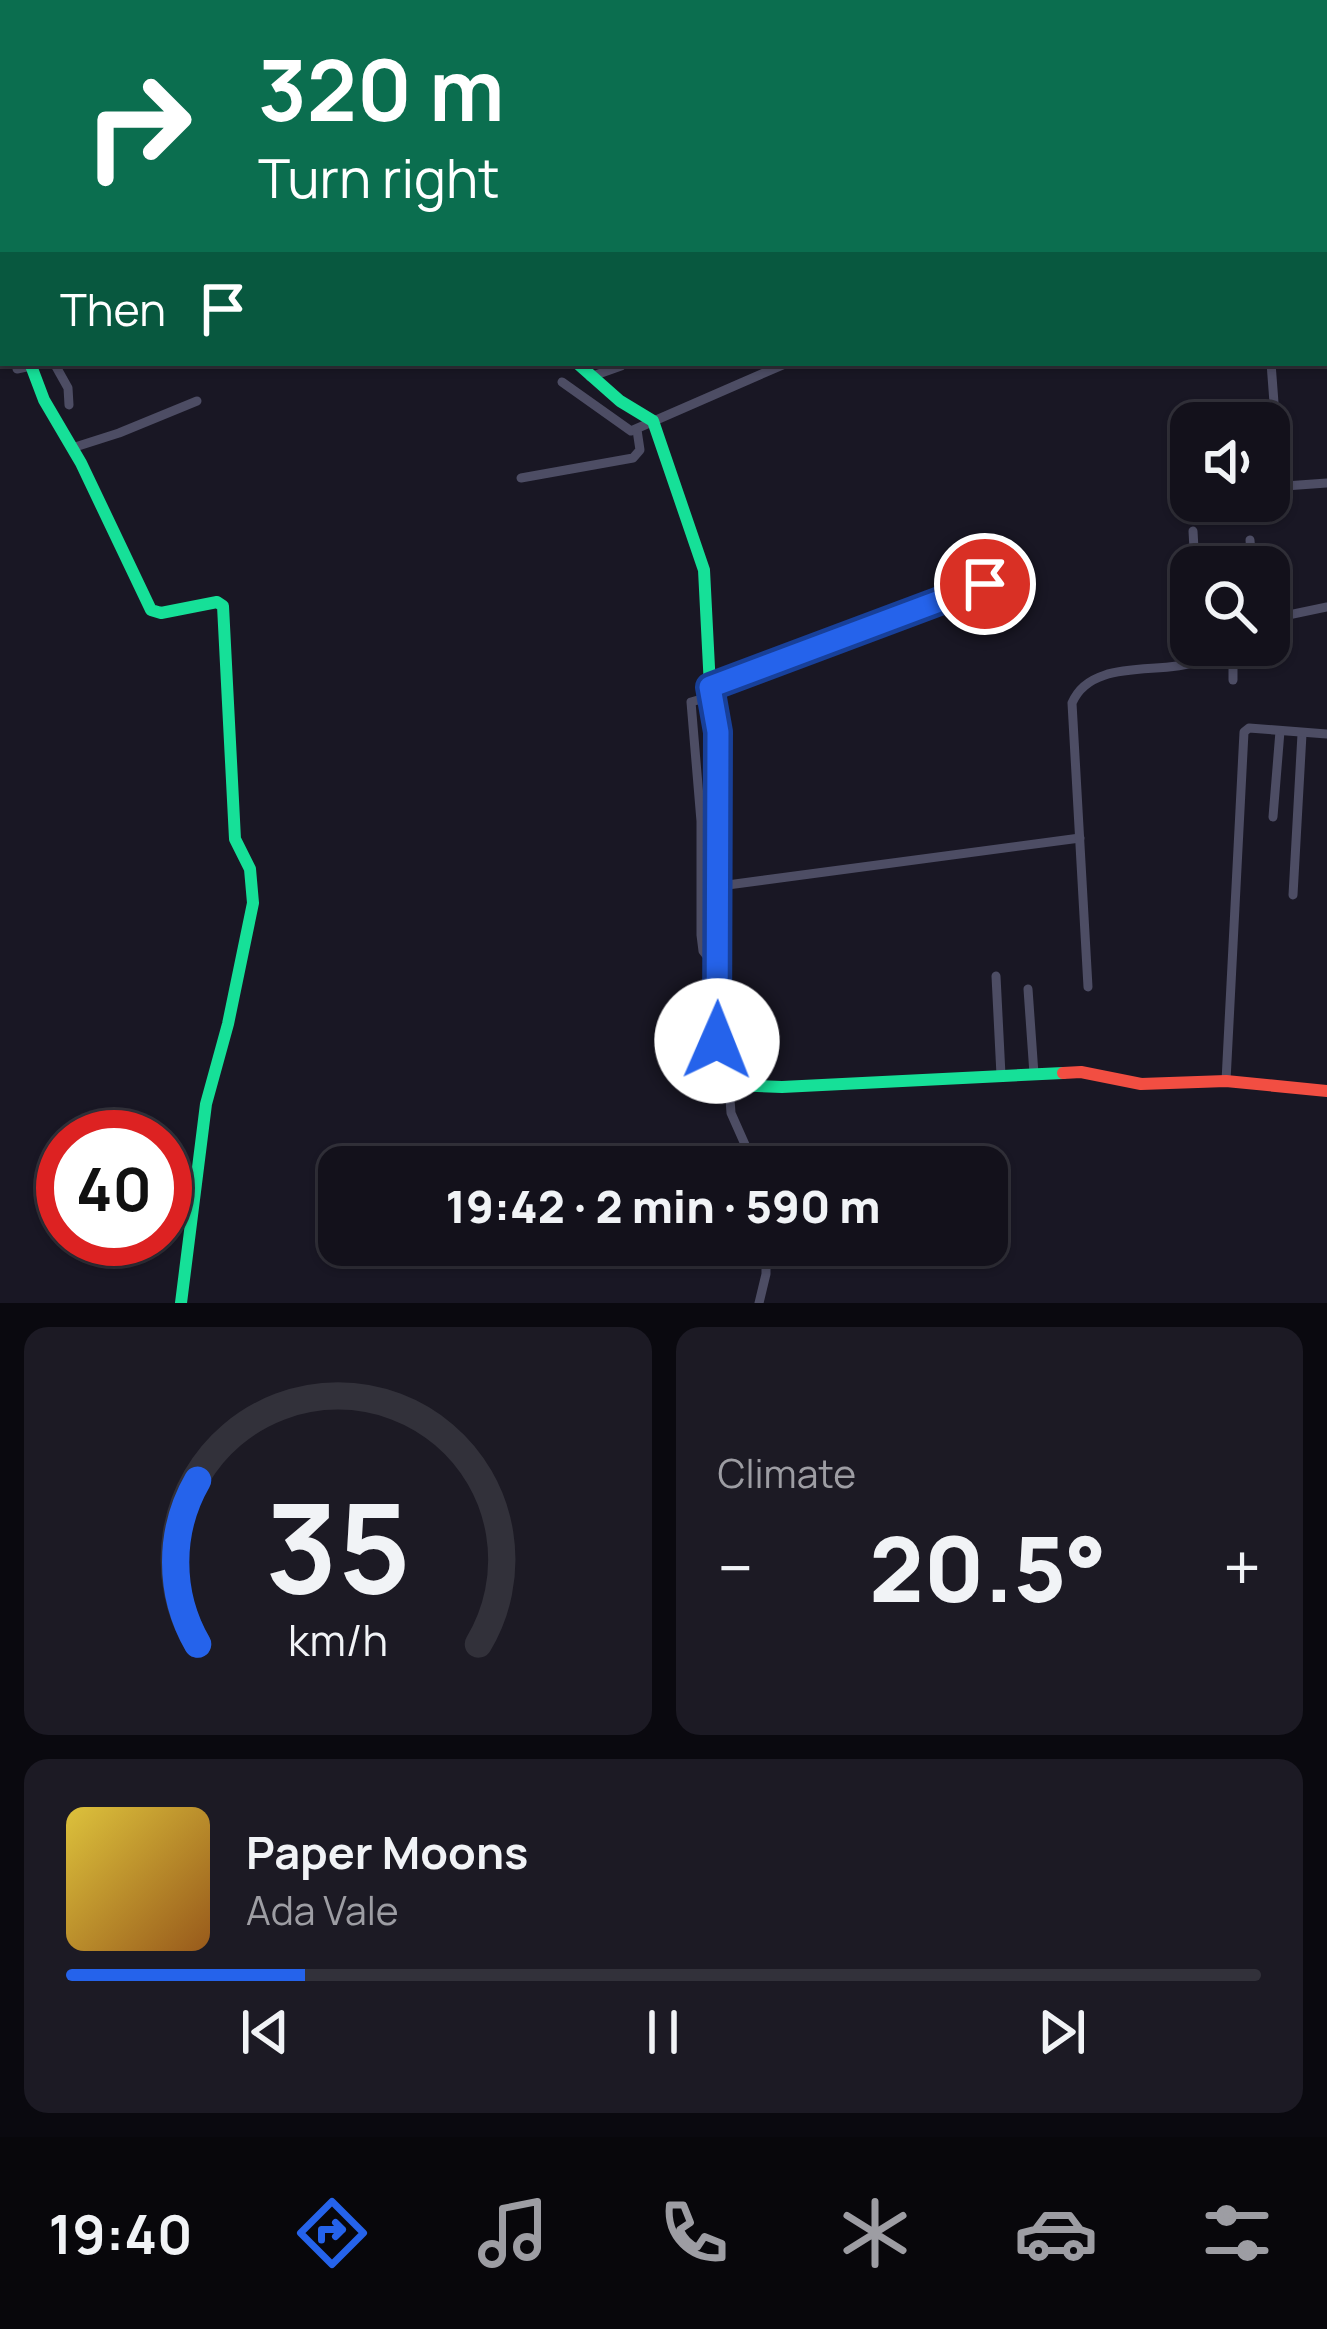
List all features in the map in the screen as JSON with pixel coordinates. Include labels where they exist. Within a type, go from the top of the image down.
[{"type":"street","points":[[26,366],[151,610],[161,613],[220,602],[224,615],[235,839],[250,869],[253,903],[206,1104],[182,1303]]},
{"type":"street","points":[[56,366],[68,388],[70,405]]},
{"type":"street","points":[[595,371],[621,366]]},
{"type":"street","points":[[562,382],[623,428],[637,430],[780,366]]},
{"type":"street","points":[[1271,366],[1281,485],[1327,483]]},
{"type":"street","points":[[595,371],[653,421],[704,570],[718,732],[719,1070],[729,1085],[731,1113],[746,1146]]},
{"type":"street","points":[[72,448],[197,401]]},
{"type":"street","points":[[521,478],[633,458],[640,450],[637,430]]},
{"type":"street","points":[[1193,531],[1194,546]]},
{"type":"street","points":[[1250,540],[1250,546]]},
{"type":"street","points":[[718,970],[703,951],[700,935],[701,821],[691,702],[985,584]]},
{"type":"street","points":[[1290,615],[1327,607]]},
{"type":"street","points":[[1088,987],[1071,711],[1075,696],[1089,682],[1124,671],[1170,665]]},
{"type":"street","points":[[1233,666],[1233,680]]},
{"type":"street","points":[[1226,1081],[1244,732],[1249,728],[1327,734]]},
{"type":"street","points":[[1274,817],[1280,731]]},
{"type":"street","points":[[1293,895],[1302,734]]},
{"type":"street","points":[[720,886],[1080,838]]},
{"type":"street","points":[[996,976],[1001,1075]]},
{"type":"street","points":[[1028,989],[1034,1074]]},
{"type":"street","points":[[729,1085],[782,1087],[1082,1072],[1142,1084],[1272,1082],[1327,1091]]},
{"type":"street","points":[[759,1303],[766,1266]]},
{"type":"traffic: fast","points":[[31,366],[151,610],[161,613],[217,602],[223,606],[235,839],[250,869],[253,903],[206,1104],[181,1303]]},
{"type":"traffic: fast","points":[[580,366],[620,401],[653,421],[704,570],[710,687],[718,732],[717,1041],[719,1069],[729,1085],[782,1087],[1063,1073]]},
{"type":"traffic: jam","points":[[1063,1073],[1141,1084],[1226,1081],[1327,1091]]},
{"type":"route","points":[[717,1041],[718,732],[710,687],[985,584]]}]
